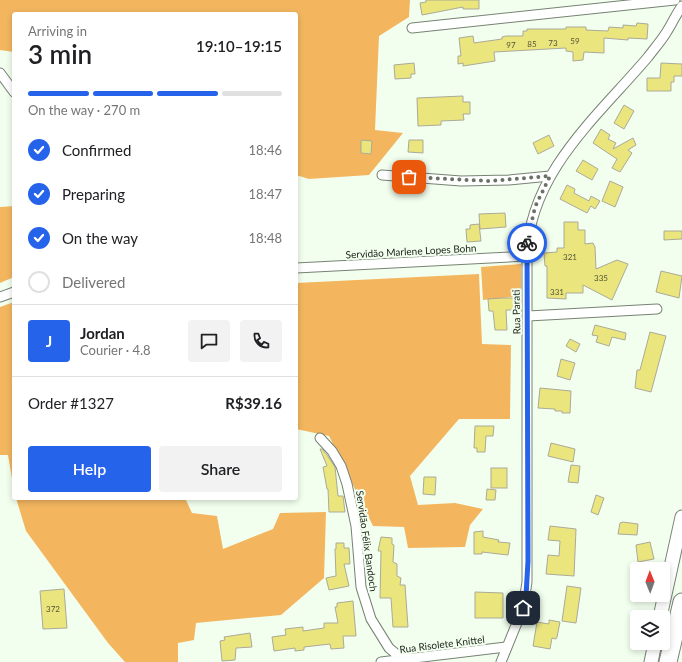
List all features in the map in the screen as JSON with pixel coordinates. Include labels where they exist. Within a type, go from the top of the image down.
[{"type":"highway","points":[[668,662],[682,602]]},
{"type":"main road","points":[[662,610],[682,517]]},
{"type":"main road","points":[[651,662],[654,650]]},
{"type":"street","points":[[412,28],[675,0]]},
{"type":"street","name":"Rua Parati","points":[[501,662],[523,608],[527,582],[527,256],[531,219],[539,196],[550,176],[579,136],[658,45],[682,6]]},
{"type":"street","points":[[0,73],[12,89]]},
{"type":"street","points":[[382,175],[461,181],[509,180],[550,176]]},
{"type":"street","name":"Servidão Marlene Lopes Bohn","points":[[298,268],[527,256]]},
{"type":"street","points":[[0,297],[12,293]]},
{"type":"street","points":[[528,316],[657,309]]},
{"type":"street","name":"Servidão Félix Bandoch","points":[[320,438],[332,451],[341,466],[347,484],[356,526],[362,587],[371,620],[389,648],[395,653],[410,660]]},
{"type":"street","name":"Rua Risolete Knittel","points":[[381,662],[410,660],[506,647]]},
{"type":"shaded area","points":[[0,0],[410,0],[409,17],[379,36],[375,130],[403,133],[369,175],[309,179],[298,176],[298,12],[12,12],[12,52],[0,50]]},
{"type":"shaded area","points":[[12,206],[12,278],[0,283],[0,207]]},
{"type":"shaded area","points":[[521,264],[521,296],[483,300],[481,267]]},
{"type":"shaded area","points":[[479,274],[482,344],[511,345],[510,419],[459,419],[410,476],[418,505],[455,503],[483,509],[470,525],[465,547],[408,548],[404,527],[373,526],[329,436],[298,429],[298,283]]},
{"type":"shaded area","points":[[12,303],[12,478],[8,455],[0,455],[0,307]]},
{"type":"shaded area","points":[[17,500],[186,500],[192,513],[217,516],[223,549],[273,529],[280,513],[326,512],[324,578],[281,615],[196,623],[194,640],[178,643],[178,662],[125,662],[108,643],[26,531]]},
{"type":"building","points":[[426,0],[479,0],[479,9],[463,9],[463,7],[422,15],[420,3],[426,2]]},
{"type":"building","points":[[637,23],[648,24],[647,39],[628,38],[628,40],[604,38],[604,53],[584,52],[583,60],[573,61],[573,52],[566,51],[566,48],[494,52],[495,61],[463,66],[463,63],[458,64],[458,56],[461,56],[459,38],[473,36],[474,43],[502,39],[502,37],[506,36],[523,36],[523,31],[527,31],[527,29],[566,29],[566,27],[586,27],[586,30],[608,31],[609,27],[623,28],[623,25],[636,26]]},
{"type":"building","points":[[414,63],[415,74],[411,74],[411,78],[395,79],[394,65]]},
{"type":"building","points":[[661,63],[682,64],[682,76],[674,76],[674,82],[671,82],[671,91],[647,91],[647,78],[660,78]]},
{"type":"building","points":[[463,96],[463,102],[470,102],[470,114],[463,114],[464,120],[441,121],[441,125],[418,126],[417,98]]},
{"type":"building","points":[[624,105],[634,111],[624,129],[614,123]]},
{"type":"building","points":[[601,129],[610,135],[608,139],[616,143],[613,149],[633,138],[636,145],[628,150],[632,153],[620,172],[612,168],[617,159],[593,143]]},
{"type":"building","points":[[549,135],[554,146],[538,154],[533,143]]},
{"type":"building","points":[[361,140],[372,141],[371,154],[361,153]]},
{"type":"building","points":[[409,140],[423,140],[423,153],[408,152]]},
{"type":"building","points":[[583,160],[598,169],[592,180],[576,171]]},
{"type":"building","points":[[610,181],[623,187],[615,207],[602,201]]},
{"type":"building","points":[[567,185],[575,189],[574,193],[589,201],[591,196],[600,201],[595,209],[591,206],[587,213],[560,199]]},
{"type":"building","points":[[505,213],[506,227],[480,229],[479,214]]},
{"type":"building","points":[[564,222],[578,222],[578,230],[585,230],[585,244],[593,243],[595,247],[596,269],[617,260],[628,264],[612,300],[583,285],[583,293],[566,293],[566,299],[547,298],[547,266],[545,266],[544,253],[557,252],[557,248],[564,248]]},
{"type":"building","points":[[479,224],[481,241],[467,242],[466,229],[470,229],[470,225]]},
{"type":"building","points":[[664,231],[682,231],[682,239],[664,240]]},
{"type":"building","points":[[661,271],[682,276],[679,298],[656,292]]},
{"type":"building","points":[[517,298],[517,310],[506,310],[507,330],[495,330],[493,311],[489,311],[488,299]]},
{"type":"building","points":[[595,325],[626,333],[625,340],[612,337],[609,346],[596,342],[598,336],[592,335]]},
{"type":"building","points":[[650,332],[666,336],[651,392],[635,388],[637,370],[640,370]]},
{"type":"building","points":[[570,339],[580,344],[576,352],[566,346]]},
{"type":"building","points":[[561,359],[575,363],[570,380],[557,376]]},
{"type":"building","points":[[540,388],[571,391],[570,413],[562,413],[562,411],[555,411],[555,409],[538,408]]},
{"type":"building","points":[[475,426],[494,426],[493,436],[486,436],[485,452],[477,452],[477,448],[474,448]]},
{"type":"building","points":[[551,443],[575,449],[573,462],[548,456]]},
{"type":"building","points":[[320,449],[322,449],[327,455],[335,467],[338,496],[343,496],[345,512],[329,512],[328,489],[323,467],[327,466]]},
{"type":"building","points":[[571,465],[580,466],[578,483],[568,482]]},
{"type":"building","points":[[491,468],[507,468],[507,488],[491,488]]},
{"type":"building","points":[[424,477],[436,477],[435,495],[423,494]]},
{"type":"building","points":[[487,489],[496,490],[495,500],[486,500]]},
{"type":"building","points":[[596,495],[604,498],[598,515],[591,512]]},
{"type":"building","points":[[620,523],[638,524],[637,535],[618,534]]},
{"type":"building","points":[[550,526],[576,529],[574,576],[546,574],[548,555],[559,556],[560,541],[548,540]]},
{"type":"building","points":[[483,531],[483,537],[499,540],[498,542],[510,543],[508,555],[482,552],[482,554],[474,554],[474,532]]},
{"type":"building","points":[[381,537],[392,538],[392,544],[394,545],[393,562],[397,564],[397,576],[401,578],[400,585],[405,585],[408,627],[393,627],[391,598],[380,598],[381,551],[378,551]]},
{"type":"building","points":[[650,542],[654,559],[638,562],[636,545]]},
{"type":"building","points":[[336,543],[344,543],[344,548],[349,548],[350,564],[344,564],[349,586],[329,590],[326,578],[336,576]]},
{"type":"building","points":[[567,586],[581,588],[576,623],[562,621]]},
{"type":"building","points":[[64,589],[67,628],[43,629],[40,591]]},
{"type":"building","points":[[475,592],[503,593],[503,618],[475,618]]},
{"type":"building","points":[[353,601],[356,636],[343,636],[344,648],[331,649],[330,644],[304,647],[304,650],[295,651],[295,648],[274,651],[272,637],[286,635],[285,629],[303,627],[303,631],[324,628],[324,623],[338,623],[335,607],[337,607],[337,603]]},
{"type":"building","points":[[549,620],[560,622],[557,637],[556,639],[552,638],[550,649],[533,646],[537,622],[549,624]]},
{"type":"building","points":[[250,633],[252,647],[236,648],[235,660],[222,661],[220,641],[225,640],[224,637]]},
{"type":"way so far","points":[[409,177],[461,181],[489,181],[550,176],[535,207],[531,219],[527,243]]},
{"type":"route","points":[[523,608],[526,596],[528,561],[527,243]]}]
